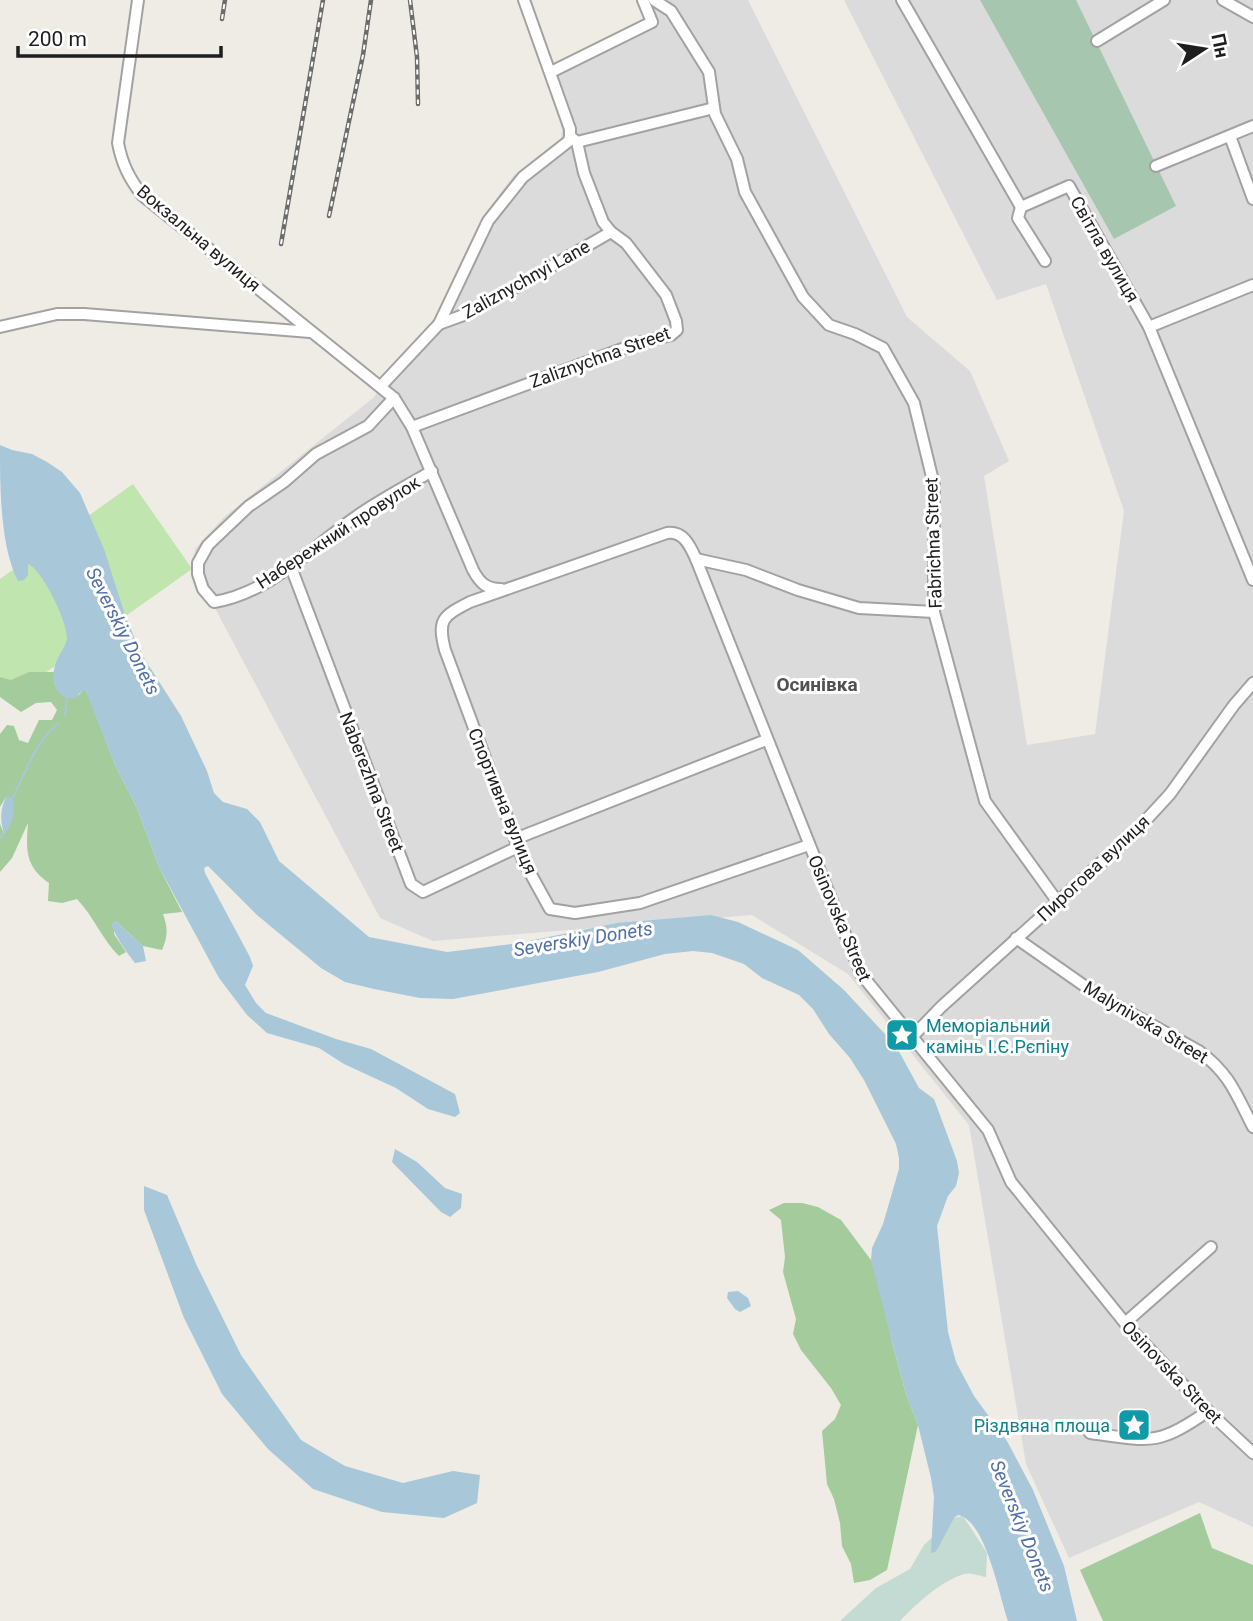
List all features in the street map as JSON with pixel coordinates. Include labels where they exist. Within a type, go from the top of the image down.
[{"type":"street","name":"Вокзальна вулиця","points":[[138,0],[118,144],[121,161],[129,178],[142,195],[394,398],[412,427],[479,580]]},
{"type":"street","name":"Zaliznychna Street","points":[[412,427],[638,343],[676,332],[677,321],[666,295],[626,243],[603,222],[524,0]]},
{"type":"street","points":[[551,72],[652,22],[643,0]]},
{"type":"street","name":"Fabrichna Street","points":[[654,0],[671,11],[709,72],[714,108],[737,159],[745,192],[803,297],[830,326],[855,334],[883,348],[914,403],[934,485],[934,612],[985,801],[1057,901]]},
{"type":"street","points":[[902,0],[1021,207],[1018,218],[1045,261]]},
{"type":"street","points":[[1097,41],[1164,0]]},
{"type":"street","points":[[1223,0],[1253,17]]},
{"type":"street","points":[[574,139],[714,108]]},
{"type":"street","points":[[1156,166],[1253,126]]},
{"type":"street","points":[[1230,136],[1253,199]]},
{"type":"street","name":"Zaliznychnyi Lane","points":[[381,386],[439,324],[488,221],[523,177],[574,139]]},
{"type":"street","name":"Світла вулиця","points":[[1021,207],[1069,186],[1149,327],[1253,580]]},
{"type":"street","name":"Zaliznychnyi Lane","points":[[439,324],[472,312],[611,232]]},
{"type":"street","points":[[1149,327],[1253,285]]},
{"type":"street","points":[[0,327],[57,314],[84,314],[313,332]]},
{"type":"street","name":"Набережний провулок","points":[[394,398],[368,426],[316,454],[284,482],[249,506],[208,545],[198,563],[203,589],[214,602],[228,600],[291,567],[357,515],[432,471]]},
{"type":"street","name":"Osinovska Street","points":[[667,533],[680,534],[690,545],[861,974],[877,997],[913,1036],[988,1130],[1011,1182],[1125,1324],[1208,1411],[1253,1453]]},
{"type":"street","name":"Спортивна вулиця","points":[[667,533],[503,589],[470,602],[444,618],[440,629],[442,637],[531,877],[550,909],[575,913],[640,903],[809,845]]},
{"type":"street","points":[[696,559],[746,570],[798,590],[859,608],[934,612]]},
{"type":"street","name":"Naberezhna Street","points":[[291,567],[411,884],[423,892],[517,843],[766,740]]},
{"type":"street","points":[[470,602],[479,580],[486,587],[503,589]]},
{"type":"street","name":"Пирогова вулиця","points":[[913,1036],[1016,937],[1135,832],[1170,794],[1253,683]]},
{"type":"street","name":"Malynivska Street","points":[[1016,937],[1096,994],[1199,1051],[1213,1062],[1225,1073],[1253,1127]]},
{"type":"street","points":[[1125,1324],[1211,1247]]},
{"type":"street","points":[[1090,1433],[1154,1440],[1182,1429],[1208,1411]]},
{"type":"shaded area","points":[[638,0],[748,0],[907,317],[970,371],[1009,461],[984,476],[1027,745],[1095,734],[1124,511],[1046,284],[997,300],[844,0],[1253,0],[1253,1527],[1199,1502],[1069,1558],[1026,1464],[969,1125],[848,974],[752,915],[433,941],[380,918],[194,569],[195,549],[224,517],[373,398],[435,322],[483,216],[514,175],[561,138],[562,129],[546,81],[650,29]]},
{"type":"shaded area","points":[[963,1516],[987,1553],[986,1577],[969,1573],[955,1577],[929,1594],[900,1621],[840,1621],[876,1588],[910,1569],[924,1545],[954,1518]]},
{"type":"green space","points":[[980,0],[1076,0],[1176,206],[1114,239]]},
{"type":"green space","points":[[133,484],[192,569],[14,695],[0,676],[0,579]]},
{"type":"green space","points":[[29,672],[54,672],[56,687],[67,698],[79,695],[82,691],[86,691],[89,697],[115,765],[137,808],[159,867],[182,912],[163,914],[167,932],[162,950],[143,946],[116,921],[114,934],[126,952],[119,956],[77,899],[62,903],[48,901],[49,883],[35,870],[29,857],[28,823],[12,858],[0,872],[0,824],[4,834],[6,797],[0,807],[0,734],[7,725],[14,726],[19,740],[28,743],[39,720],[52,720],[57,710],[51,702],[36,703],[21,712],[0,697],[0,677],[11,680]]},
{"type":"green space","points":[[784,1203],[802,1203],[818,1207],[841,1220],[871,1260],[906,1394],[918,1425],[887,1570],[870,1580],[854,1583],[851,1564],[842,1546],[834,1499],[827,1484],[822,1431],[835,1419],[841,1405],[801,1350],[793,1334],[796,1319],[783,1272],[785,1257],[781,1220],[769,1210]]},
{"type":"green space","points":[[1200,1513],[1212,1548],[1253,1565],[1253,1621],[1103,1621],[1080,1570]]},
{"type":"water","name":"Severskiy Donets","points":[[0,445],[32,454],[47,462],[62,472],[80,493],[104,549],[134,637],[144,658],[181,716],[207,771],[214,793],[223,802],[247,809],[260,822],[279,861],[369,937],[447,952],[519,943],[617,923],[711,915],[738,922],[798,950],[844,990],[896,1046],[919,1088],[934,1099],[957,1161],[959,1173],[956,1186],[948,1196],[937,1226],[948,1332],[956,1362],[974,1396],[1007,1441],[1033,1490],[1064,1566],[1077,1621],[1008,1621],[984,1544],[968,1520],[958,1515],[938,1548],[931,1553],[934,1497],[931,1478],[871,1260],[872,1248],[883,1224],[899,1169],[896,1144],[864,1080],[813,1009],[799,995],[762,978],[744,964],[712,953],[693,951],[665,954],[598,972],[453,999],[420,998],[374,989],[345,982],[321,968],[257,915],[208,866],[204,868],[205,873],[253,966],[245,985],[266,1013],[371,1049],[455,1094],[460,1113],[455,1117],[428,1109],[396,1088],[344,1064],[319,1048],[267,1033],[247,1015],[219,978],[159,867],[137,808],[115,765],[86,691],[82,691],[74,699],[61,695],[57,690],[54,671],[67,638],[66,631],[53,597],[34,568],[28,564],[28,575],[24,580],[18,581],[12,567],[2,516]]},
{"type":"water","points":[[6,797],[13,797],[14,812],[12,822],[4,834],[1,815]]},
{"type":"water","points":[[116,921],[143,946],[146,961],[135,963],[131,958],[113,928],[111,923]]},
{"type":"water","points":[[395,1149],[417,1162],[445,1188],[462,1194],[461,1208],[450,1217],[441,1212],[392,1162]]},
{"type":"water","points":[[144,1186],[167,1195],[197,1266],[241,1355],[301,1440],[345,1466],[403,1483],[453,1471],[480,1475],[477,1503],[444,1518],[382,1512],[313,1489],[268,1449],[222,1394],[184,1318],[144,1210]]},
{"type":"water","points":[[738,1291],[748,1298],[751,1306],[740,1312],[727,1298],[728,1292]]},
{"type":"waterway","points":[[65,716],[67,698]]},
{"type":"waterway","points":[[13,797],[38,747],[59,723]]},
{"type":"waterway","points":[[0,838],[4,834]]},
{"type":"railway","points":[[222,19],[225,0]]},
{"type":"railway","points":[[281,244],[323,0]]},
{"type":"railway","points":[[329,216],[363,55],[371,0]]},
{"type":"railway","points":[[410,0],[417,57],[418,104]]},
{"type":"place","name":"Меморіальний камінь І.Є.Рєпіну","points":[[902,1035]]},
{"type":"place","name":"Різдвяна площа","points":[[1134,1425]]},
{"type":"district","name":"Осинівка","points":[[817,684]]}]
